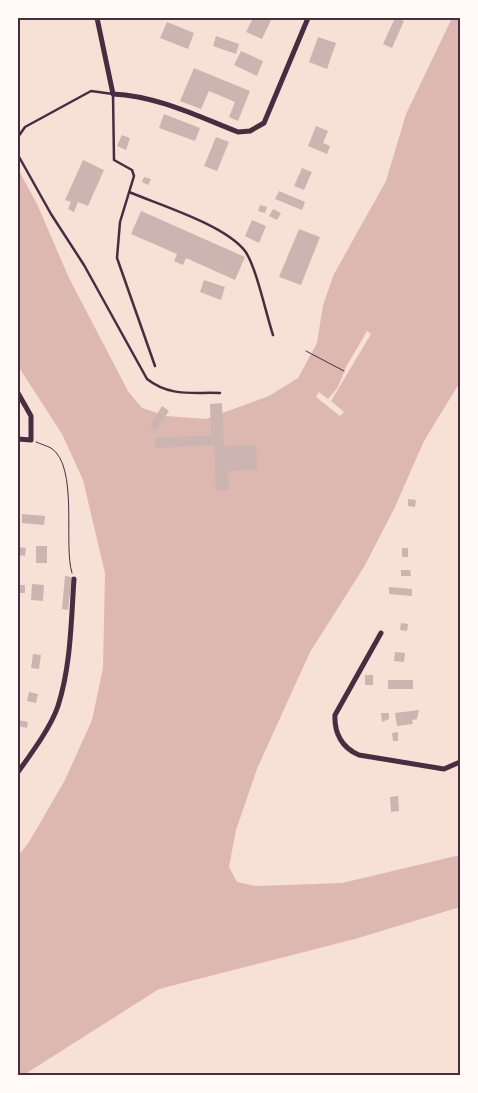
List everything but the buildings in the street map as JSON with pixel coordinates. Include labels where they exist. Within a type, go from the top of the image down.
[{"type":"street","points":[[97,18],[113,94],[136,95],[158,100],[238,132],[250,131],[264,123],[308,18]]},
{"type":"street","points":[[18,393],[31,416],[31,440],[18,439]]},
{"type":"street","points":[[18,772],[58,708],[69,660],[74,579]]},
{"type":"street","points":[[381,633],[335,715],[334,727],[343,744],[351,752],[359,755],[444,769],[460,762]]},
{"type":"lane","points":[[18,137],[25,127],[91,91],[113,94],[114,160],[132,170],[134,176],[120,222],[117,258],[155,366]]},
{"type":"lane","points":[[18,155],[51,214],[84,265],[147,379],[159,388],[174,392],[220,393]]},
{"type":"lane","points":[[129,192],[212,227],[232,238],[245,251],[252,264],[273,335]]},
{"type":"path","points":[[306,351],[344,371]]},
{"type":"path","points":[[31,440],[52,449],[64,469],[69,498],[69,557],[74,579]]},
{"type":"shaded area","points":[[452,18],[460,18],[460,382],[424,441],[394,509],[364,567],[310,652],[257,769],[236,830],[229,867],[237,882],[256,886],[342,883],[460,855],[460,907],[355,939],[159,989],[22,1076],[18,1075],[18,856],[29,842],[65,780],[92,720],[103,668],[105,573],[83,480],[62,434],[18,366],[18,169],[37,204],[69,278],[128,391],[142,408],[167,416],[206,419],[269,396],[298,378],[317,343],[323,305],[334,274],[386,181],[406,114]]},
{"type":"pier","points":[[367,331],[371,334],[331,401],[344,412],[340,416],[316,397],[319,392],[328,399],[338,387],[346,367]]}]
